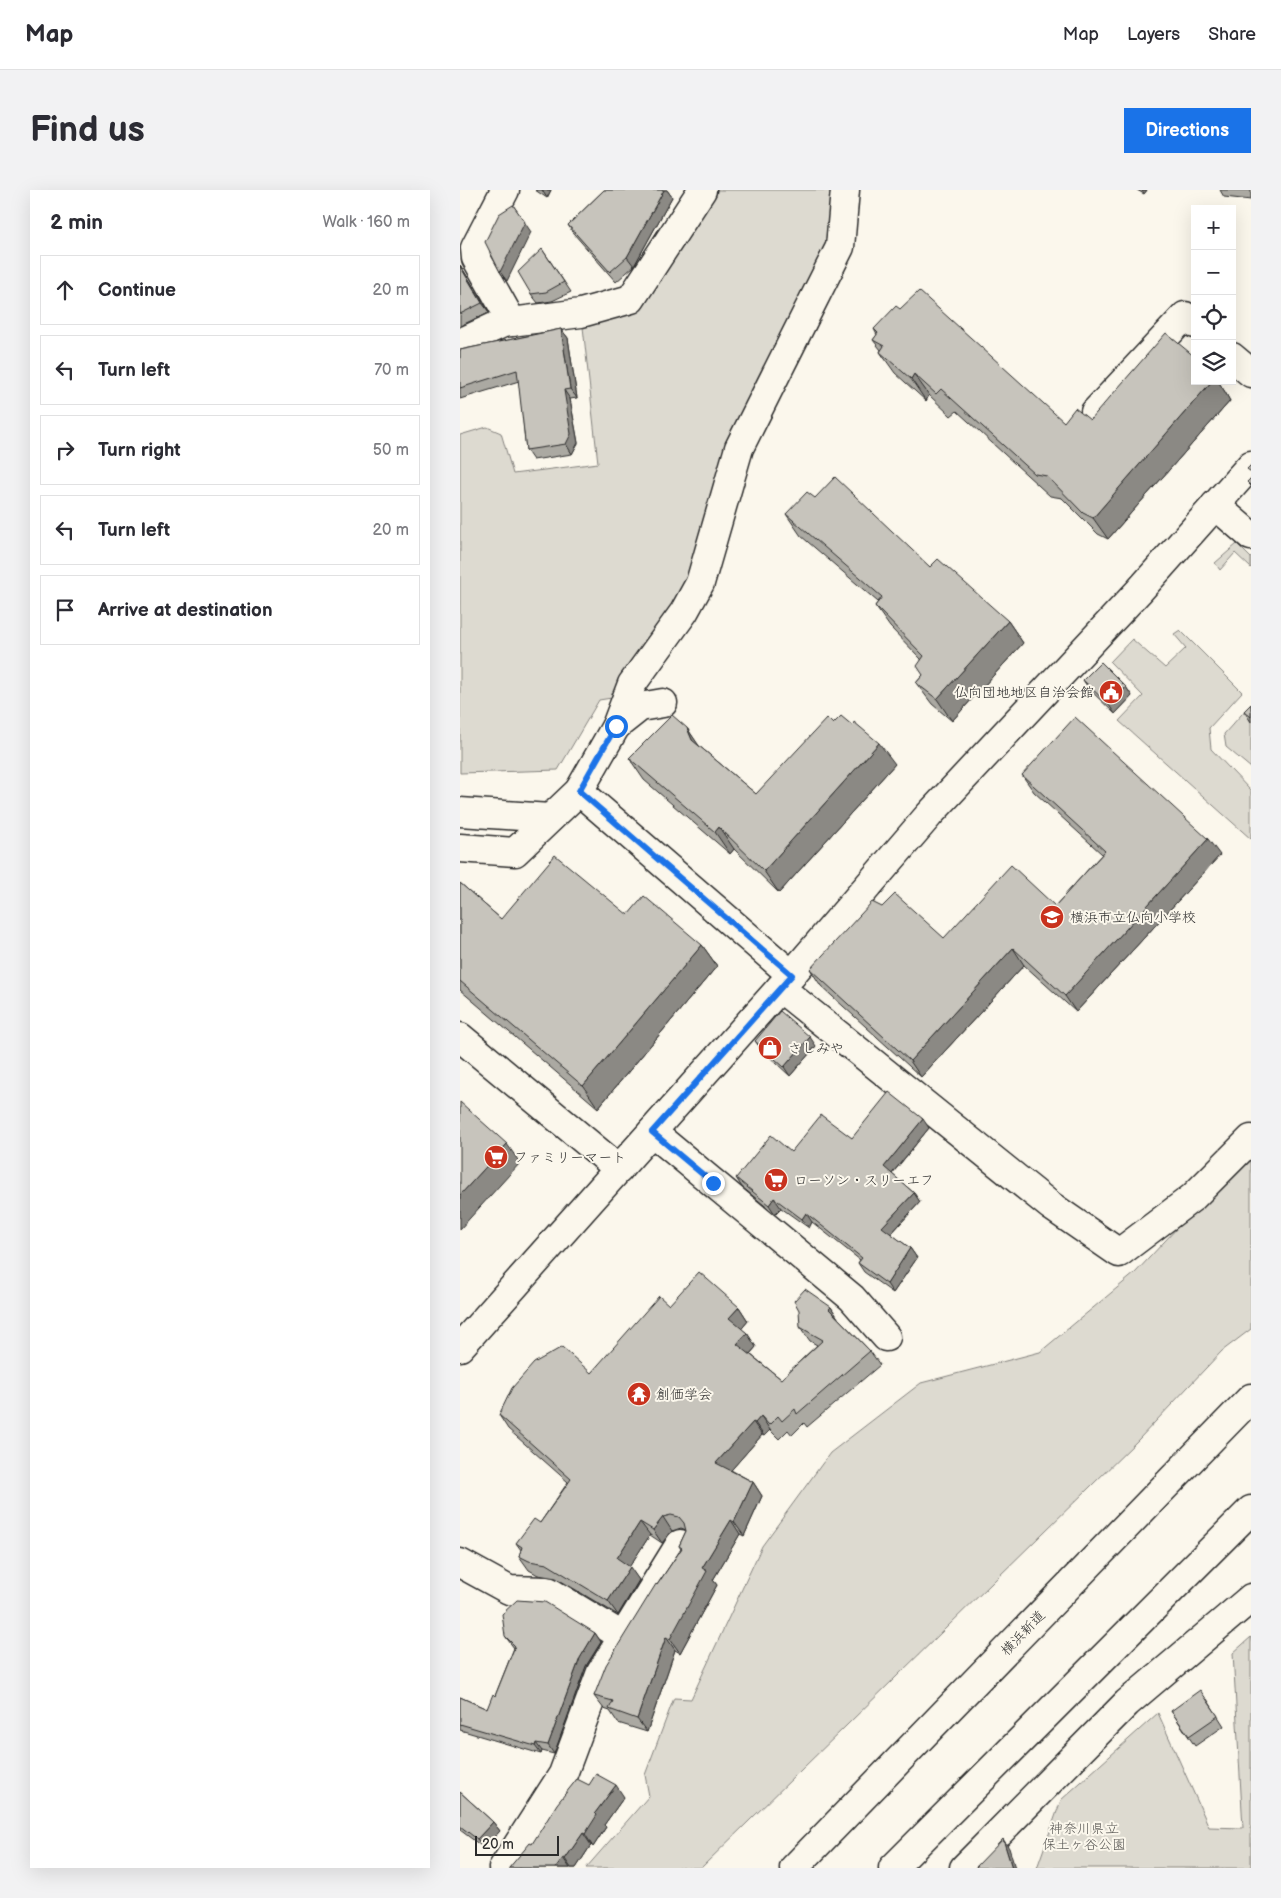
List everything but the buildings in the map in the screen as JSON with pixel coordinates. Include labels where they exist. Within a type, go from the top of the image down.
[{"type":"main road","points":[[505,190],[475,248],[476,258],[512,322]]},
{"type":"main road","points":[[460,343],[503,323],[581,313],[631,299],[702,190]]},
{"type":"main road","points":[[460,848],[515,852],[579,791],[616,726],[632,684],[684,612],[700,583],[739,448],[840,247],[845,190]]},
{"type":"main road","points":[[1095,412],[1185,316],[1191,321]]},
{"type":"main road","points":[[1236,360],[1251,373]]},
{"type":"main road","points":[[460,1347],[786,981],[929,815],[1139,591],[1251,465]]},
{"type":"main road","points":[[1215,505],[1251,536]]},
{"type":"main road","points":[[616,726],[640,707],[663,703]]},
{"type":"main road","points":[[579,791],[786,981],[1051,1206],[1119,1253],[1193,1197],[1251,1139]]},
{"type":"main road","points":[[460,812],[550,818]]},
{"type":"main road","points":[[460,1037],[619,1169]]},
{"type":"main road","points":[[652,1132],[852,1298],[886,1337]]},
{"type":"main road","name":"横浜新道","points":[[794,1868],[1251,1398]]},
{"type":"main road","points":[[893,1868],[1251,1510]]},
{"type":"main road","points":[[503,1868],[563,1774],[601,1672],[680,1544]]},
{"type":"main road","points":[[460,1563],[509,1590],[548,1592],[622,1636]]},
{"type":"main road","points":[[964,1868],[1128,1703],[1251,1598]]},
{"type":"green space","points":[[717,190],[837,190],[832,245],[693,581],[618,697],[599,700],[558,770],[460,773],[460,435],[487,427],[501,433],[513,474],[598,463],[583,327],[641,308]]},
{"type":"green space","points":[[1237,544],[1251,558],[1251,568],[1235,553],[1220,570],[1215,563]]},
{"type":"green space","points":[[1180,630],[1242,692],[1209,728],[1211,749],[1251,791],[1251,839],[1119,721],[1143,696],[1110,662],[1132,639],[1165,668],[1186,648],[1174,634]]},
{"type":"green space","points":[[1250,705],[1251,768],[1226,747],[1224,734]]},
{"type":"green space","points":[[1251,1149],[1251,1329],[1222,1351],[1139,1439],[701,1868],[586,1868],[649,1796],[645,1775],[674,1698],[691,1699],[762,1546],[830,1453],[921,1383],[1040,1352],[1135,1273]]},
{"type":"green space","name":"神奈川県立 保土ヶ谷公園","points":[[1251,1637],[1251,1868],[1037,1868],[1061,1800],[1158,1713],[1209,1827],[1243,1828],[1233,1653]]},
{"type":"place","name":"仏向団地地区自治会館","points":[[1111,692]]},
{"type":"place","name":"横浜市立仏向小学校","points":[[1052,917]]},
{"type":"place","name":"さしみや","points":[[770,1048]]},
{"type":"place","name":"ファミリーマート","points":[[496,1157]]},
{"type":"place","name":"ローソン・スリーエフ","points":[[776,1180]]},
{"type":"place","name":"創価学会","points":[[639,1394]]},
{"type":"route","points":[[616,726],[579,791],[792,975],[652,1132],[713,1183]]}]
